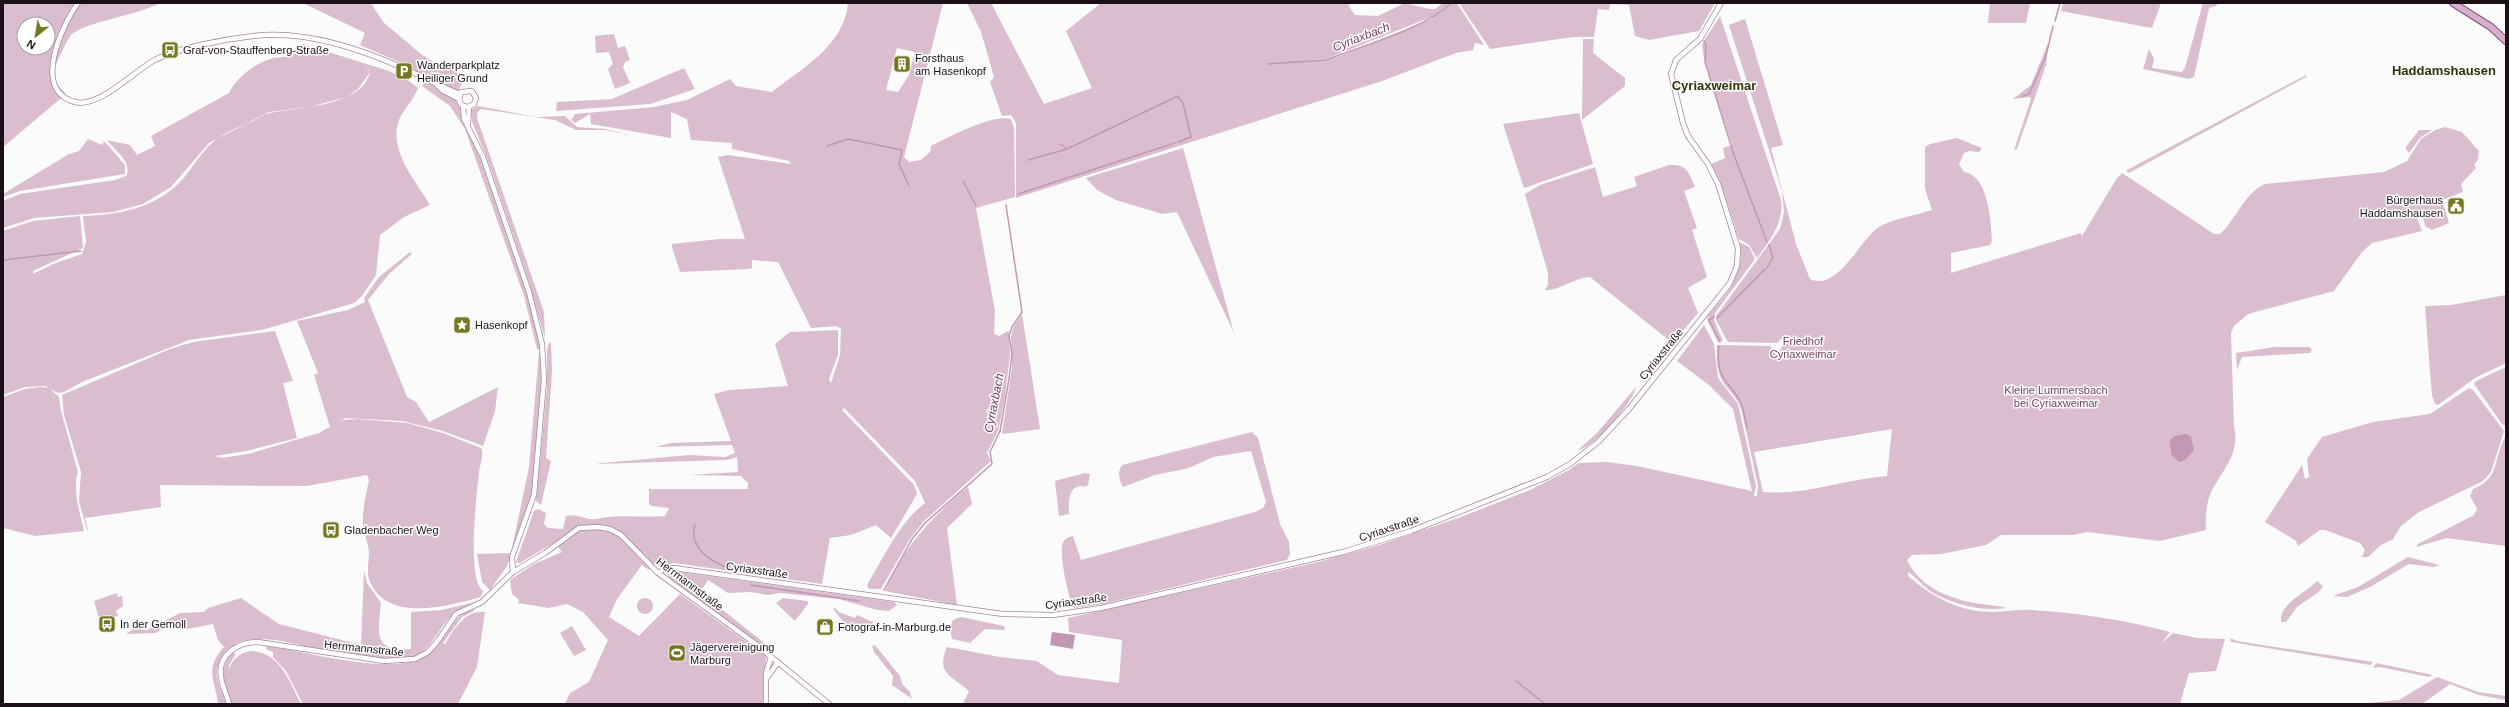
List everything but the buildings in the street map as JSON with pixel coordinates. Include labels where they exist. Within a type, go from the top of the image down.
[{"type":"main road","points":[[2453,3],[2490,27],[2506,41]]},
{"type":"street","points":[[78,3],[67,20],[51,70],[56,88],[75,102],[89,102],[96,100],[162,57],[254,36],[287,35],[327,42],[390,63],[437,84],[459,96],[463,106],[464,119],[483,156],[529,292],[543,351],[544,380],[534,495],[512,557],[513,572]]},
{"type":"street","name":"Cyriaxstraße","points":[[658,573],[664,569],[674,568],[1003,614],[1070,613],[1101,608],[1343,552],[1441,520],[1547,477],[1578,458],[1607,434],[1715,302],[1736,272],[1739,255],[1732,228],[1714,176],[1693,145],[1683,123],[1672,74],[1676,60],[1700,39],[1721,3]]},
{"type":"street","points":[[459,96],[466,90],[474,93],[475,101],[469,107],[468,126]]},
{"type":"street","points":[[463,106],[469,107]]},
{"type":"street","name":"Herrmannstraße","points":[[229,704],[220,676],[221,667],[224,658],[238,645],[258,642],[335,655],[384,661],[410,661],[428,652],[437,642],[456,614],[482,602],[513,572],[545,553],[573,531],[594,526],[610,529],[621,535],[658,573],[778,662],[829,704]]},
{"type":"street","points":[[766,704],[767,669],[771,657]]},
{"type":"street","points":[[767,678],[778,662]]},
{"type":"green space","points":[[3,3],[160,3],[138,12],[79,29],[72,34],[53,70],[57,84],[66,94],[3,147]]},
{"type":"green space","points":[[303,3],[371,3],[383,22],[421,54],[437,64],[455,70],[464,80],[458,91],[455,91],[399,62],[360,45],[365,33]]},
{"type":"green space","points":[[848,3],[943,3],[904,157],[909,162],[921,160],[930,152],[931,146],[959,132],[982,123],[1003,118],[1011,119],[1014,128],[1015,197],[976,208],[995,311],[994,334],[999,336],[1008,331],[1009,332],[1010,354],[1005,397],[998,431],[987,453],[991,461],[923,522],[910,539],[881,589],[869,589],[867,585],[900,530],[907,520],[925,503],[915,481],[844,408],[842,410],[914,485],[917,494],[891,538],[876,525],[851,535],[830,538],[822,584],[674,563],[661,566],[655,564],[649,570],[642,565],[617,599],[609,617],[639,636],[680,594],[766,656],[764,704],[565,704],[570,693],[589,682],[608,640],[583,612],[567,604],[549,608],[518,603],[519,600],[512,594],[510,580],[534,564],[562,552],[555,542],[520,563],[516,562],[534,511],[538,509],[546,513],[544,524],[548,528],[563,529],[566,516],[570,515],[589,519],[665,516],[669,508],[651,506],[649,504],[649,489],[748,489],[748,483],[741,476],[689,475],[738,472],[737,457],[727,460],[592,464],[689,455],[725,457],[735,453],[732,445],[655,447],[671,443],[731,441],[714,394],[729,390],[788,386],[775,344],[790,332],[838,330],[838,355],[829,379],[831,383],[840,355],[841,329],[837,326],[811,328],[778,262],[752,260],[752,268],[749,269],[680,272],[672,247],[672,244],[719,239],[745,239],[718,157],[728,155],[791,164],[789,161],[732,149],[732,143],[691,140],[687,119],[671,112],[671,138],[591,124],[590,114],[575,123],[571,120],[575,114],[654,107],[687,100],[730,79],[736,86],[772,92],[820,55],[839,31],[845,18]],"holes":[[[897,48],[915,52],[909,75],[898,92],[886,90]]]},
{"type":"green space","points":[[967,3],[991,3],[1044,104],[1092,88],[1066,31],[1101,3],[1352,3],[1348,5],[1355,15],[1378,16],[1405,3],[1435,9],[1443,3],[1457,3],[1484,45],[1475,43],[1473,50],[1456,53],[1382,81],[1016,198],[1016,123],[1011,115],[1002,116],[990,82],[994,77],[981,32]],"holes":[[[1431,17],[1433,18],[1337,57],[1326,60],[1289,62],[1326,59]]]},
{"type":"green space","points":[[1459,3],[1715,3],[1699,31],[1649,40],[1635,36],[1629,5],[1610,4],[1609,10],[1598,9],[1594,37],[1573,37],[1490,49]]},
{"type":"green space","points":[[1990,3],[2030,3],[2026,23],[1988,23]]},
{"type":"green space","points":[[2063,3],[2161,3],[2152,28],[2061,11]]},
{"type":"green space","points":[[2203,3],[2214,3],[2218,5],[2209,8],[2194,77],[2189,79],[2143,69],[2149,49],[2154,59],[2152,68],[2182,72],[2185,68]]},
{"type":"green space","points":[[1720,16],[1781,200],[1778,224],[1771,238],[1757,258],[1749,245],[1739,239],[1720,181],[1711,164],[1725,158],[1723,148],[1732,145],[1704,59],[1702,44]]},
{"type":"green space","name":"Kleine Lummersbach bei Cyriaxweimar","points":[[1745,19],[1783,145],[1771,148],[1796,244],[1810,279],[1820,281],[1830,278],[1839,271],[1879,227],[1898,219],[1932,210],[1925,189],[1925,147],[1930,144],[1957,138],[1982,148],[1979,152],[1970,151],[1964,153],[1959,164],[1964,172],[1972,175],[1979,182],[1984,191],[1991,223],[1992,241],[1990,245],[1951,253],[1951,273],[2081,233],[2082,236],[2117,178],[2122,173],[2214,234],[2220,234],[2252,193],[2265,184],[2384,172],[2407,161],[2421,139],[2435,130],[2445,127],[2462,132],[2479,151],[2478,159],[2474,165],[2476,168],[2461,184],[2463,192],[2442,200],[2449,223],[2432,230],[2425,226],[2422,215],[2424,209],[2418,211],[2417,218],[2422,231],[2372,243],[2362,252],[2334,291],[2248,314],[2234,326],[2231,333],[2235,445],[2230,460],[2212,490],[2208,500],[2206,510],[2206,530],[2160,541],[2087,532],[2073,535],[2001,535],[1986,545],[1941,554],[1912,555],[1907,560],[1920,579],[1938,591],[1960,600],[2006,608],[1976,608],[1956,603],[1929,590],[1908,572],[1908,576],[1917,584],[1937,597],[1969,609],[1993,612],[2032,610],[2084,615],[2119,621],[2170,632],[2161,644],[2173,633],[2197,638],[2225,639],[2216,671],[2189,673],[2180,704],[963,704],[969,691],[951,677],[944,668],[944,656],[947,647],[1000,657],[1037,661],[1058,675],[1119,683],[1122,640],[1069,632],[1068,618],[1318,562],[1379,545],[1461,517],[1530,490],[1569,470],[1579,463],[1607,462],[1637,466],[1752,491],[1733,409],[1709,385],[1677,361],[1704,325],[1714,344],[1718,378],[1738,404],[1756,486],[1754,496],[1757,496],[1758,486],[1741,408],[1720,376],[1717,345],[1771,346],[1771,350],[1780,351],[1787,336],[1785,335],[1777,343],[1728,342],[1716,320],[1716,316],[1780,229],[1784,212],[1782,191],[1729,25]],"holes":[[[1892,429],[1887,476],[1856,480],[1794,492],[1763,492],[1754,452]]]},
{"type":"green space","points":[[614,34],[618,48],[625,46],[630,60],[625,62],[623,67],[630,83],[615,89],[608,69],[613,64],[609,52],[596,53],[595,36]]},
{"type":"green space","points":[[1583,39],[1594,39],[1593,53],[1625,78],[1625,86],[1582,120]]},
{"type":"green space","points":[[2048,43],[2046,65],[2017,149],[2014,150],[2031,99],[2030,97],[2013,99],[2031,85]]},
{"type":"green space","points":[[303,44],[389,71],[405,78],[418,88],[399,120],[397,142],[405,164],[430,205],[404,217],[380,235],[376,275],[362,296],[354,303],[262,330],[189,340],[82,382],[64,392],[58,393],[45,386],[25,387],[3,395],[3,231],[33,221],[80,216],[83,248],[33,271],[33,274],[53,264],[82,254],[86,242],[83,216],[121,212],[144,205],[166,194],[176,186],[213,142],[218,139],[209,143],[171,187],[143,204],[113,212],[34,218],[3,228],[3,201],[20,194],[115,180],[126,176],[128,171],[125,162],[107,140],[130,145],[137,155],[155,146],[151,136],[229,93],[240,77],[252,68],[270,59],[292,56]],"holes":[[[369,73],[365,83],[356,92],[350,95],[358,89]],[[345,98],[312,107],[263,115],[269,112],[309,107]]]},
{"type":"green space","points":[[684,68],[695,89],[650,104],[556,111],[557,102],[612,99]]},
{"type":"green space","points":[[2306,75],[2306,77],[2129,173],[2127,172],[2127,170]]},
{"type":"green space","points":[[425,80],[456,100],[464,114],[476,142],[530,303],[538,333],[540,349],[537,349],[524,296],[465,129],[450,106],[422,86]]},
{"type":"green space","points":[[478,106],[536,117],[565,116],[577,127],[606,129],[629,135],[606,130],[576,130],[555,120],[481,109],[478,111],[477,118],[544,312],[545,339],[528,279],[487,158],[472,122],[471,110]]},
{"type":"green space","points":[[1579,113],[1593,164],[1524,188],[1503,124]]},
{"type":"green space","points":[[2419,130],[2432,130],[2420,138],[2409,153],[2405,148]]},
{"type":"green space","points":[[88,139],[102,145],[104,141],[125,165],[125,174],[20,191],[3,197],[3,194],[69,154],[79,151]]},
{"type":"green space","points":[[1183,148],[1234,333],[1177,212],[1162,214],[1116,200],[1097,190],[1086,178]]},
{"type":"green space","points":[[1669,165],[1683,167],[1691,177],[1695,187],[1684,191],[1697,228],[1692,230],[1707,277],[1688,288],[1698,313],[1675,340],[1670,341],[1590,277],[1578,279],[1555,289],[1545,290],[1548,285],[1548,273],[1525,194],[1540,185],[1595,167],[1603,197],[1637,186],[1634,177]]},
{"type":"green space","points":[[1740,242],[1749,247],[1755,259],[1715,313],[1714,320],[1723,341],[1718,342],[1707,320],[1729,290],[1736,276],[1740,260]]},
{"type":"green space","points":[[410,252],[412,254],[389,274],[368,300],[407,397],[416,402],[429,422],[498,387],[495,411],[483,446],[443,431],[402,421],[345,418],[330,427],[314,375],[318,373],[297,321],[348,310],[365,302],[364,298],[379,277]]},
{"type":"green space","points":[[2506,295],[2506,363],[2475,378],[2438,405],[2435,404],[2432,396],[2425,306],[2451,305]]},
{"type":"green space","points":[[1022,314],[1040,429],[1002,434],[1012,367],[1011,337],[1013,328]]},
{"type":"green space","points":[[275,331],[293,381],[283,383],[297,438],[246,451],[214,456],[222,458],[248,454],[319,433],[342,420],[358,419],[407,423],[443,433],[481,448],[482,456],[476,498],[474,553],[475,570],[478,583],[483,591],[481,597],[436,607],[420,608],[404,607],[390,603],[379,595],[369,578],[369,552],[363,525],[364,508],[369,480],[367,475],[307,486],[160,485],[161,507],[85,518],[87,530],[79,501],[81,472],[64,415],[62,395],[170,349],[193,342]]},
{"type":"green space","points":[[549,343],[551,343],[552,371],[546,458],[551,461],[541,505],[536,501],[547,388],[547,350]]},
{"type":"green space","points":[[2275,347],[2310,347],[2312,350],[2310,353],[2242,357],[2237,370],[2236,353]]},
{"type":"green space","points":[[539,352],[542,353],[543,369],[533,495],[507,566],[490,590],[482,582],[477,554],[511,553],[529,467]]},
{"type":"green space","points":[[2506,367],[2506,426],[2502,424],[2474,384],[2476,381]]},
{"type":"green space","points":[[40,387],[49,388],[59,397],[61,411],[78,472],[76,479],[76,493],[84,531],[35,536],[3,528],[3,397],[25,389]]},
{"type":"green space","points":[[1636,387],[1628,404],[1612,424],[1594,441],[1578,450],[1597,433]]},
{"type":"green space","points":[[2469,388],[2473,390],[2504,431],[2491,472],[2483,481],[2419,512],[2401,526],[2393,539],[2381,545],[2368,557],[2362,557],[2365,550],[2360,543],[2325,530],[2320,530],[2298,546],[2296,541],[2265,522],[2302,465],[2305,479],[2309,477],[2307,459],[2322,437],[2373,422],[2430,414]]},
{"type":"green space","points":[[1252,432],[1258,438],[1280,524],[1289,542],[1290,554],[1287,560],[1103,604],[1074,608],[1067,587],[1062,555],[1063,543],[1067,538],[1073,536],[1081,560],[1255,512],[1263,508],[1266,502],[1251,451],[1213,457],[1189,468],[1155,475],[1123,487],[1119,476],[1119,471],[1122,465]]},
{"type":"green space","points":[[2506,436],[2506,546],[2447,538],[2416,547],[2418,544],[2474,515],[2477,509],[2470,496],[2473,489],[2488,479],[2492,473]]},
{"type":"green space","points":[[1085,473],[1090,474],[1088,485],[1084,487],[1079,486],[1072,490],[1069,502],[1069,514],[1059,516],[1055,481]]},
{"type":"green space","points":[[968,487],[972,504],[947,528],[957,605],[885,591],[900,561],[920,534],[943,509]]},
{"type":"green space","points":[[2408,557],[2439,565],[2434,567],[2409,564],[2370,587],[2347,597],[2333,596],[2358,587]]},
{"type":"green space","points":[[364,571],[367,583],[381,603],[379,623],[380,638],[384,644],[389,647],[411,649],[411,612],[442,610],[479,601],[458,610],[447,621],[429,646],[416,656],[404,660],[390,660],[330,652],[275,640],[253,639],[238,643],[228,649],[224,654],[217,670],[218,679],[226,704],[218,704],[213,681],[212,674],[214,662],[224,647],[218,640],[213,624],[182,630],[168,625],[156,633],[126,634],[133,629],[147,630],[180,613],[204,612],[208,608],[241,598],[279,624],[361,645]]},
{"type":"green space","points":[[668,571],[714,603],[773,650],[770,651],[671,579],[667,574]]},
{"type":"green space","points":[[679,572],[894,602],[897,605],[889,611],[877,610],[839,599],[780,593],[768,595],[750,592],[728,593],[708,580],[701,591],[686,580]]},
{"type":"green space","points":[[2317,581],[2323,586],[2320,591],[2297,607],[2286,622],[2281,622],[2284,609]]},
{"type":"green space","points":[[117,593],[118,597],[122,596],[123,606],[116,611],[118,616],[100,621],[94,601]]},
{"type":"green space","points":[[645,598],[651,600],[653,606],[651,612],[645,614],[639,612],[637,606],[639,600]]},
{"type":"green space","points":[[783,598],[808,601],[808,604],[795,621],[776,603]]},
{"type":"green space","points":[[473,608],[474,611],[462,617],[443,643],[445,644],[452,632],[466,617],[478,612],[485,612],[477,667],[458,704],[303,704],[286,671],[273,657],[273,652],[266,649],[267,646],[348,661],[392,664],[411,662],[425,656],[432,650],[457,619]]},
{"type":"green space","points":[[835,608],[839,612],[855,618],[857,615],[873,622],[874,630],[846,625],[833,609]]},
{"type":"green space","points":[[961,617],[1004,626],[1005,630],[985,629],[970,643],[952,639],[950,627],[953,620]]},
{"type":"green space","points":[[572,626],[586,650],[574,656],[560,633]]},
{"type":"green space","points":[[2230,638],[2237,641],[2373,662],[2370,665],[2231,642]]},
{"type":"green space","points":[[875,645],[900,676],[902,684],[910,692],[912,699],[892,685],[893,676],[874,652],[872,646]]},
{"type":"green space","points":[[251,651],[269,656],[276,662],[288,677],[301,704],[231,704],[223,677],[225,664],[233,652],[236,654],[229,665],[229,670],[237,657],[243,653]]},
{"type":"green space","points":[[2376,663],[2433,675],[2429,677],[2380,667],[2373,668]]},
{"type":"green space","points":[[2437,677],[2478,692],[2506,696],[2506,700],[2479,695],[2450,684],[2422,704],[2358,704],[2399,700]]},
{"type":"shaded area","points":[[2185,434],[2191,436],[2194,450],[2185,460],[2179,462],[2171,454],[2170,440],[2175,436]]},
{"type":"shaded area","points":[[1052,632],[1075,635],[1073,649],[1050,645]]},
{"type":"waterway","name":"Cyriaxbach","points":[[1268,64],[1326,60],[1412,28],[1426,21],[1452,3]]},
{"type":"waterway","points":[[2055,21],[2060,3]]},
{"type":"waterway","points":[[2023,96],[2029,94],[2046,56],[2053,26]]},
{"type":"waterway","points":[[1704,41],[1706,45],[1705,62],[1734,155],[1767,242]]},
{"type":"waterway","name":"Cyriaxbach","points":[[1028,160],[1067,149],[1178,96]]},
{"type":"waterway","name":"Cyriaxbach","points":[[1178,97],[1183,103],[1191,137],[1178,142]]},
{"type":"waterway","points":[[827,146],[848,139],[902,150],[899,164],[909,186]]},
{"type":"waterway","name":"Cyriaxbach","points":[[1018,194],[1175,143]]},
{"type":"waterway","name":"Cyriaxbach","points":[[1060,144],[1066,148]]},
{"type":"waterway","points":[[963,181],[976,206]]},
{"type":"waterway","name":"Cyriaxbach","points":[[884,590],[912,539],[925,523],[992,464],[990,452],[1000,431],[1009,379],[1012,354],[1009,336],[1012,327],[1022,312],[1006,205]]},
{"type":"waterway","points":[[1767,268],[1773,257],[1769,245]]},
{"type":"waterway","points":[[3,260],[81,251]]},
{"type":"waterway","points":[[1717,318],[1765,269]]},
{"type":"waterway","points":[[1714,317],[1709,320],[1720,342]]},
{"type":"waterway","points":[[1719,346],[1718,356],[1720,371],[1740,401],[1747,428]]},
{"type":"waterway","points":[[695,524],[694,533],[698,547],[709,558],[731,569]]},
{"type":"waterway","points":[[751,585],[859,601]]},
{"type":"waterway","points":[[1516,681],[1545,704]]},
{"type":"place","name":"Graf-von-Stauffenberg-Straße","points":[[170,50]]},
{"type":"place","name":"Forsthaus am Hasenkopf","points":[[902,64]]},
{"type":"place","name":"Wanderparkplatz Heiliger Grund","points":[[404,71]]},
{"type":"place","name":"Bürgerhaus Haddamshausen","points":[[2456,206]]},
{"type":"place","name":"Hasenkopf","points":[[462,325]]},
{"type":"place","name":"Gladenbacher Weg","points":[[331,530]]},
{"type":"place","name":"In der Gemoll","points":[[107,624]]},
{"type":"place","name":"Fotograf-in-Marburg.de","points":[[825,627]]},
{"type":"place","name":"Jägervereinigung Marburg","points":[[677,653]]},
{"type":"district","name":"Haddamshausen","points":[[2444,70]]},
{"type":"district","name":"Cyriaxweimar","points":[[1714,85]]},
{"type":"park label","name":"Friedhof Cyriaxweimar","points":[[1803,347]]}]
